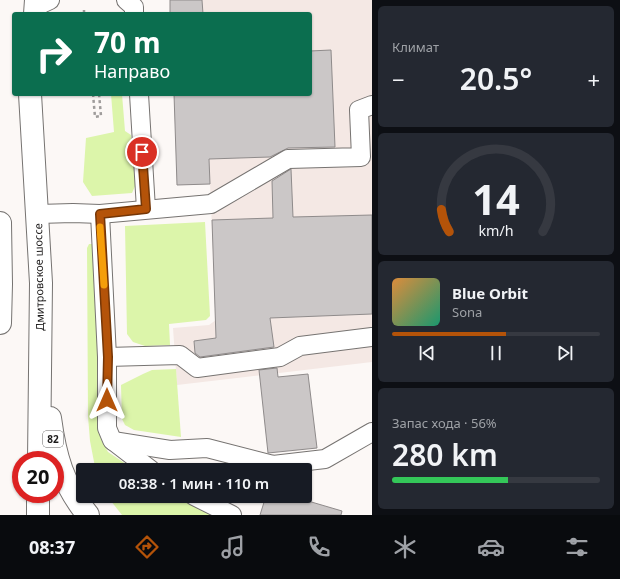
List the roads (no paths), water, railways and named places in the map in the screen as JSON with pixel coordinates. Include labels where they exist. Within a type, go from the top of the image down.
[{"type":"main road","name":"Дмитровское шоссе","points":[[30,96],[41,283],[39,451]]},
{"type":"main road","points":[[0,231],[0,323]]},
{"type":"main road","name":"82","points":[[40,356],[54,445],[62,474],[82,508],[88,515]]},
{"type":"main road","points":[[38,503],[38,515]]},
{"type":"lane","points":[[126,0],[134,7],[134,12]]},
{"type":"lane","points":[[139,96],[146,209]]},
{"type":"lane","points":[[38,214],[100,214],[211,204],[288,159],[361,157],[359,110],[372,105]]},
{"type":"lane","points":[[100,214],[108,357],[107,428],[112,440],[142,463]]},
{"type":"lane","points":[[108,357],[180,355],[197,368],[280,357],[300,346],[372,337]]},
{"type":"lane","points":[[112,440],[170,450],[207,448],[273,465],[325,459],[372,432]]},
{"type":"lane","points":[[208,503],[232,515]]}]
